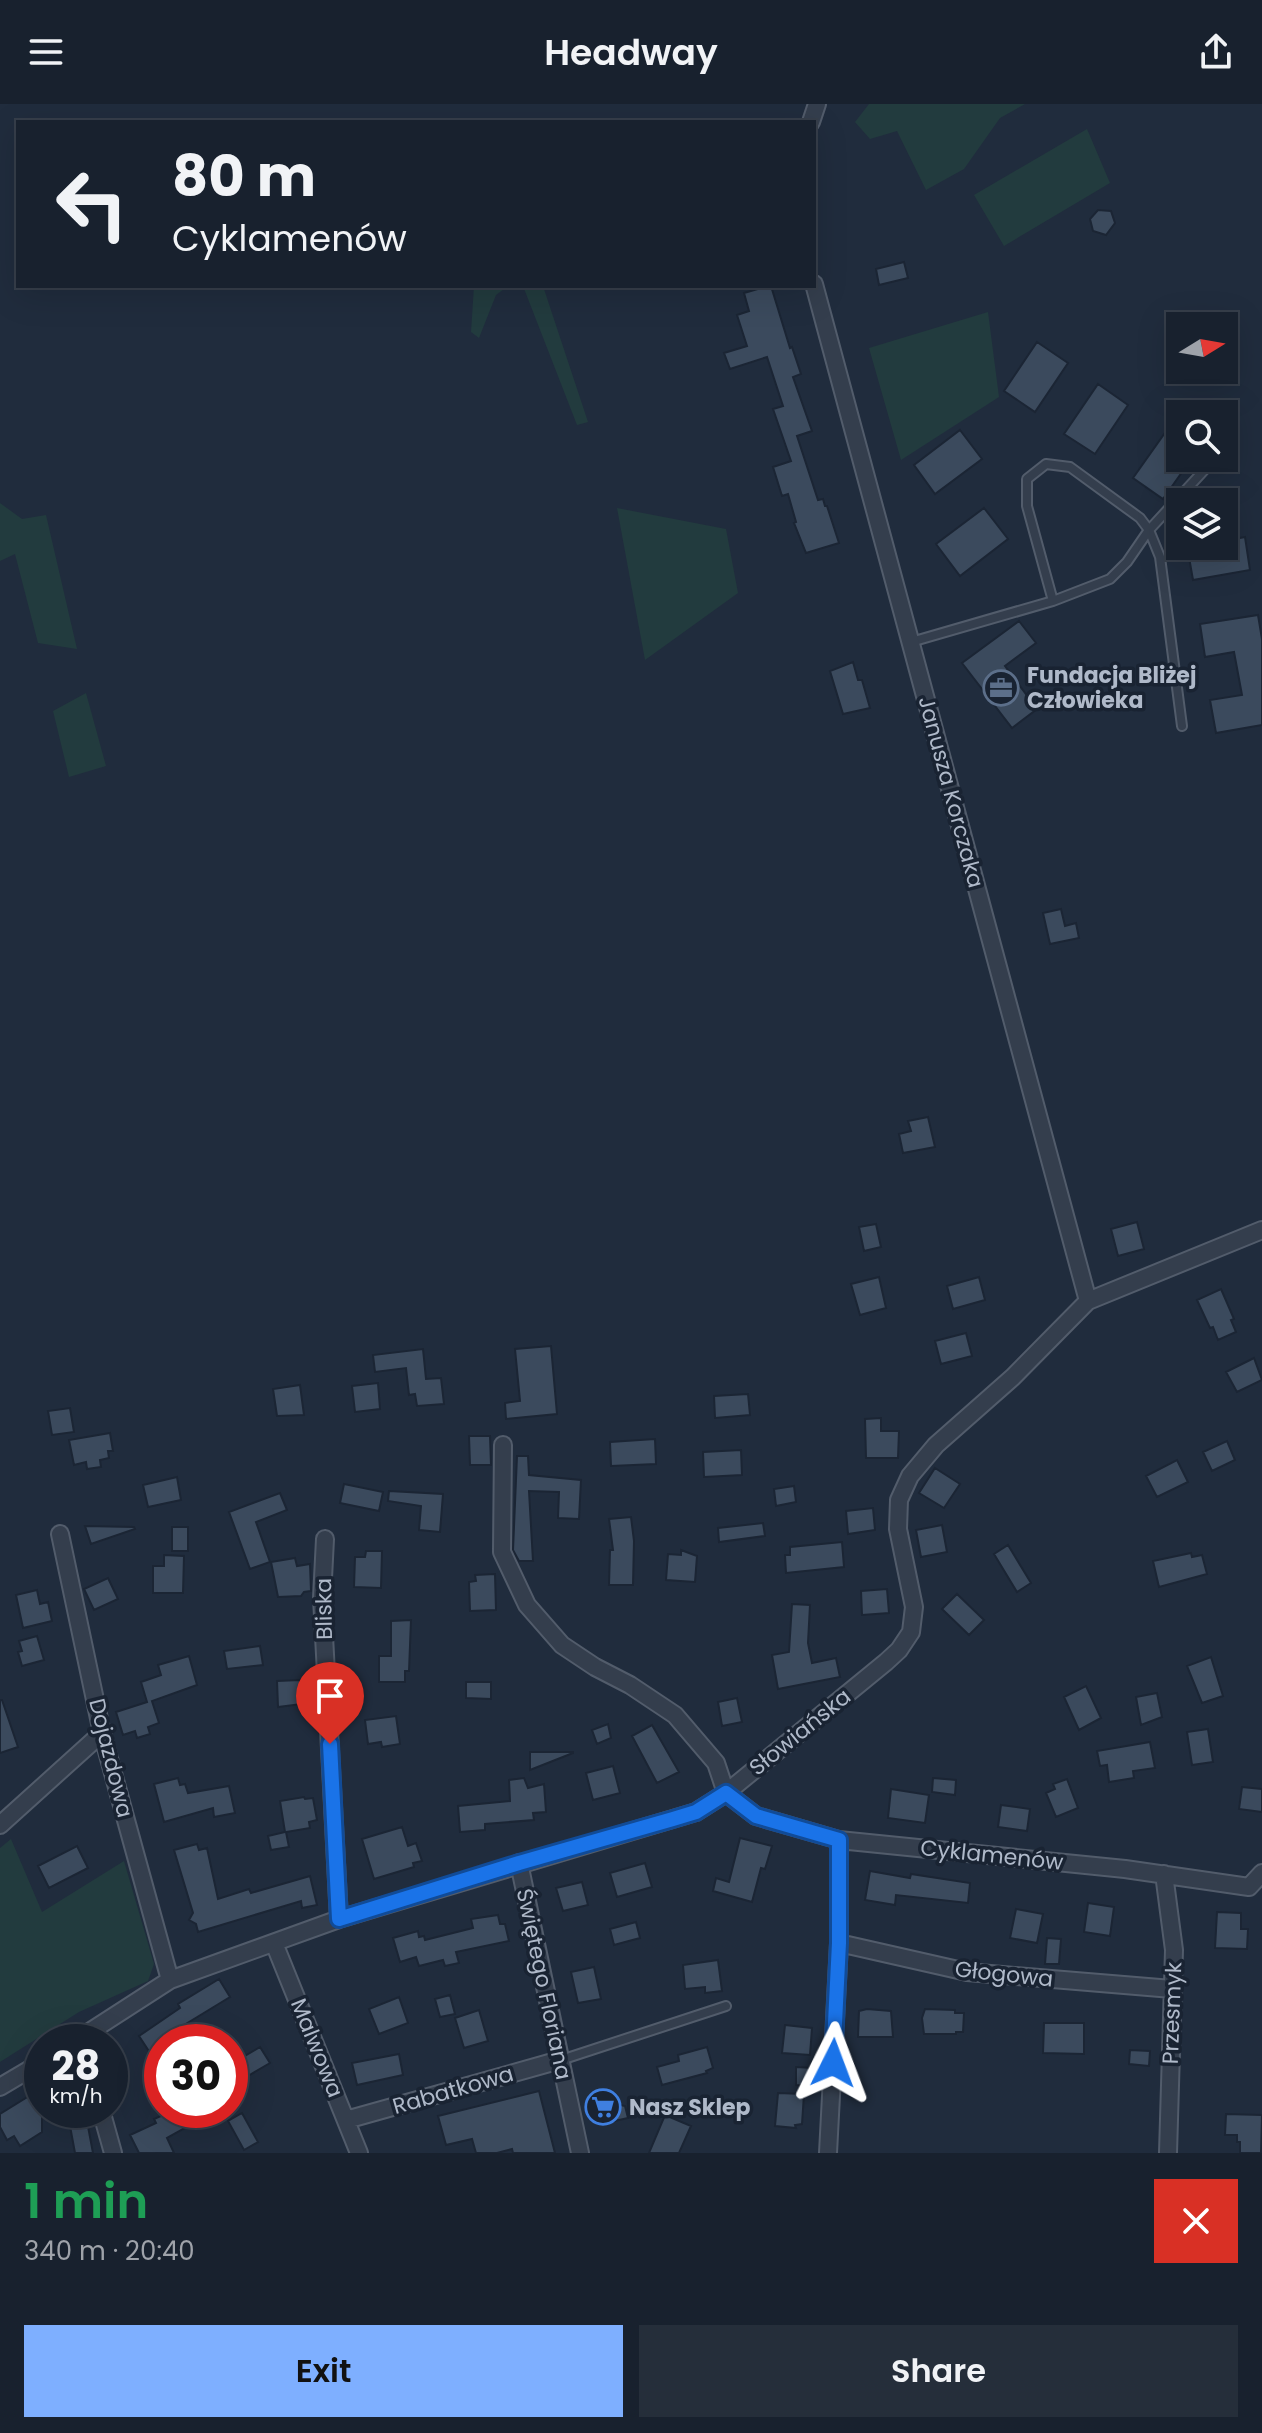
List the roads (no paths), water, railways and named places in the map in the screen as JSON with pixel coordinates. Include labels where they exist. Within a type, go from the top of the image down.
[{"type":"street","name":"Janusza Korczaka","points":[[815,288],[1088,1301]]},
{"type":"street","name":"Słowiańska","points":[[104,2024],[170,1980],[339,1919],[696,1812],[726,1793],[899,1650],[911,1632],[914,1607],[898,1529],[899,1500],[910,1476],[936,1445],[1013,1377],[1088,1301],[1262,1230]]},
{"type":"street","points":[[503,1445],[502,1552],[527,1605],[562,1645],[675,1715],[716,1763],[726,1793]]},
{"type":"street","name":"Dojazdowa","points":[[60,1534],[102,1733],[170,1980]]},
{"type":"street","name":"Bliska","points":[[325,1539],[322,1598],[339,1919]]},
{"type":"street","points":[[0,1825],[102,1733]]},
{"type":"street","name":"Cyklamenów","points":[[726,1793],[756,1816],[839,1840],[1164,1874],[1249,1887],[1262,1873]]},
{"type":"street","points":[[828,2153],[839,1943],[839,1840]]},
{"type":"street","name":"Świętego Floriana","points":[[519,1863],[580,2153]]},
{"type":"street","name":"Przesmyk","points":[[1164,1874],[1174,1950],[1168,2153]]},
{"type":"street","name":"Malwowa","points":[[274,1943],[359,2153]]},
{"type":"street","name":"Głogowa","points":[[839,1943],[967,1972],[1172,1989]]},
{"type":"street","name":"Rabatkowa","points":[[346,2120],[560,2060]]},
{"type":"street","points":[[0,2087],[24,2073]]},
{"type":"street","points":[[106,2128],[113,2153]]},
{"type":"lane","points":[[1053,601],[1027,506],[1027,479],[1046,464],[1070,467],[1140,518],[1149,530],[1160,557],[1182,726]]},
{"type":"lane","points":[[911,642],[1053,601],[1110,579],[1127,562],[1149,530],[1202,472]]},
{"type":"lane","points":[[560,2060],[726,2006]]},
{"type":"place","name":"Fundacja Bliżej Człowieka","points":[[1001,688]]},
{"type":"place","name":"Nasz Sklep","points":[[603,2107]]}]
